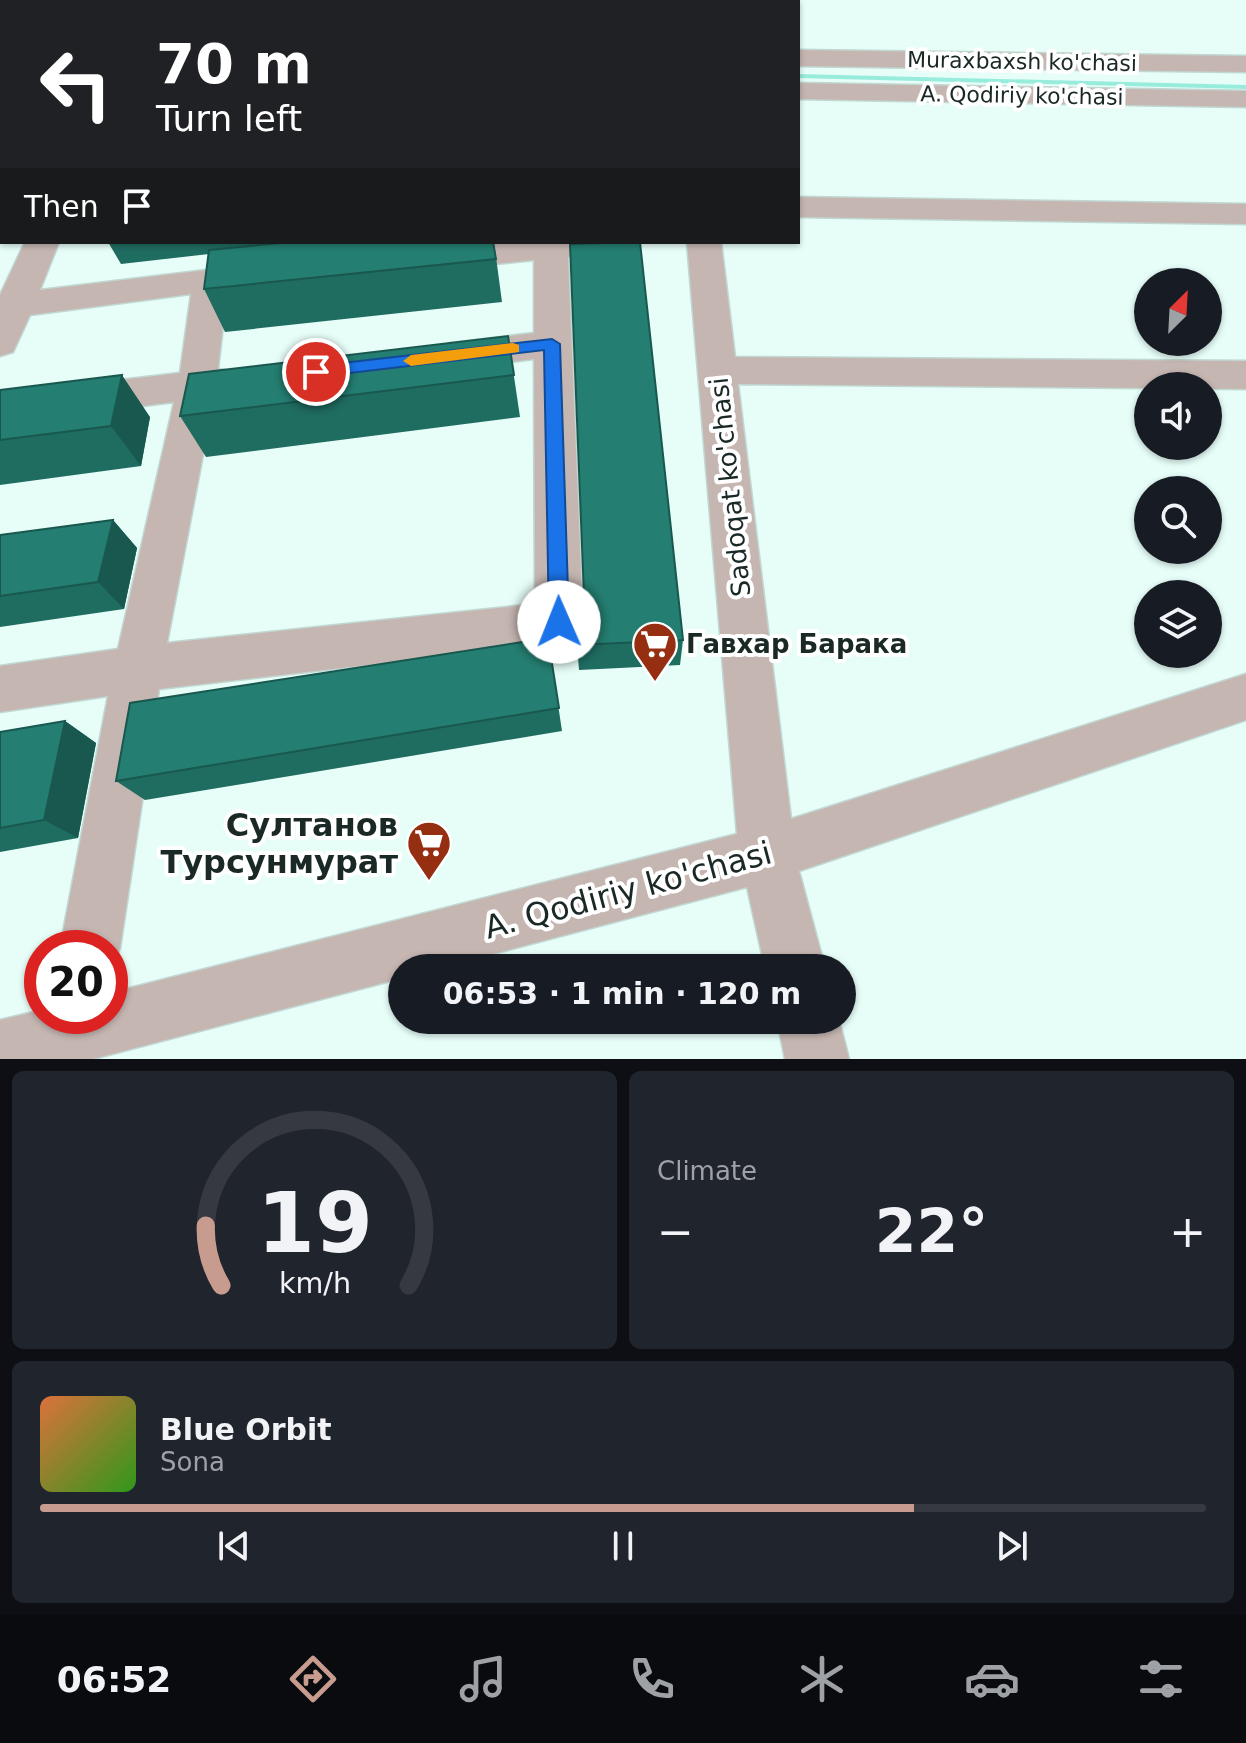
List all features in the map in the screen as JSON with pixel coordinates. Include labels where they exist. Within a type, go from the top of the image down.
[{"type":"street","name":"Muraxbaxsh ko'chasi","points":[[800,58],[1246,64]]},
{"type":"street","name":"A. Qodiriy ko'chasi","points":[[800,91],[1246,99]]},
{"type":"street","points":[[800,207],[1246,214]]},
{"type":"street","points":[[0,343],[8,306],[41,244]]},
{"type":"street","points":[[398,263],[592,244]]},
{"type":"street","name":"Sadoqat ko'chasi","points":[[704,244],[767,854],[792,954]]},
{"type":"street","points":[[0,689],[138,669],[559,622],[551,248]]},
{"type":"street","points":[[8,306],[273,274]]},
{"type":"street","points":[[93,930],[138,669],[197,386],[211,280]]},
{"type":"street","points":[[413,360],[552,344]]},
{"type":"street","points":[[718,370],[1246,375]]},
{"type":"street","points":[[0,409],[259,378]]},
{"type":"street","name":"A. Qodiriy ko'chasi","points":[[128,1012],[767,854],[1246,697]]},
{"type":"street","name":"A. Qodiriy ko'chasi","points":[[0,1052],[51,1034]]},
{"type":"street","points":[[811,1034],[817,1059]]},
{"type":"building","points":[[270,244],[493,244],[496,259],[204,289],[209,250]]},
{"type":"building","points":[[570,244],[640,244],[683,640],[577,645],[576,613],[584,596]]},
{"type":"building","points":[[508,336],[514,375],[180,416],[189,374]]},
{"type":"building","points":[[122,375],[111,426],[0,440],[0,390]]},
{"type":"building","points":[[113,520],[98,582],[0,596],[0,535]]},
{"type":"building","points":[[548,638],[559,708],[116,781],[130,703]]},
{"type":"building","points":[[65,721],[44,820],[0,828],[0,732]]},
{"type":"waterway","points":[[800,76],[1246,87]]},
{"type":"slow traffic","points":[[411,361],[513,349]]},
{"type":"place","name":"Гавхар Барака","points":[[655,683]]},
{"type":"place","name":"Султанов Турсунмурат","points":[[429,882]]},
{"type":"route","points":[[316,372],[552,344],[559,622]]}]
